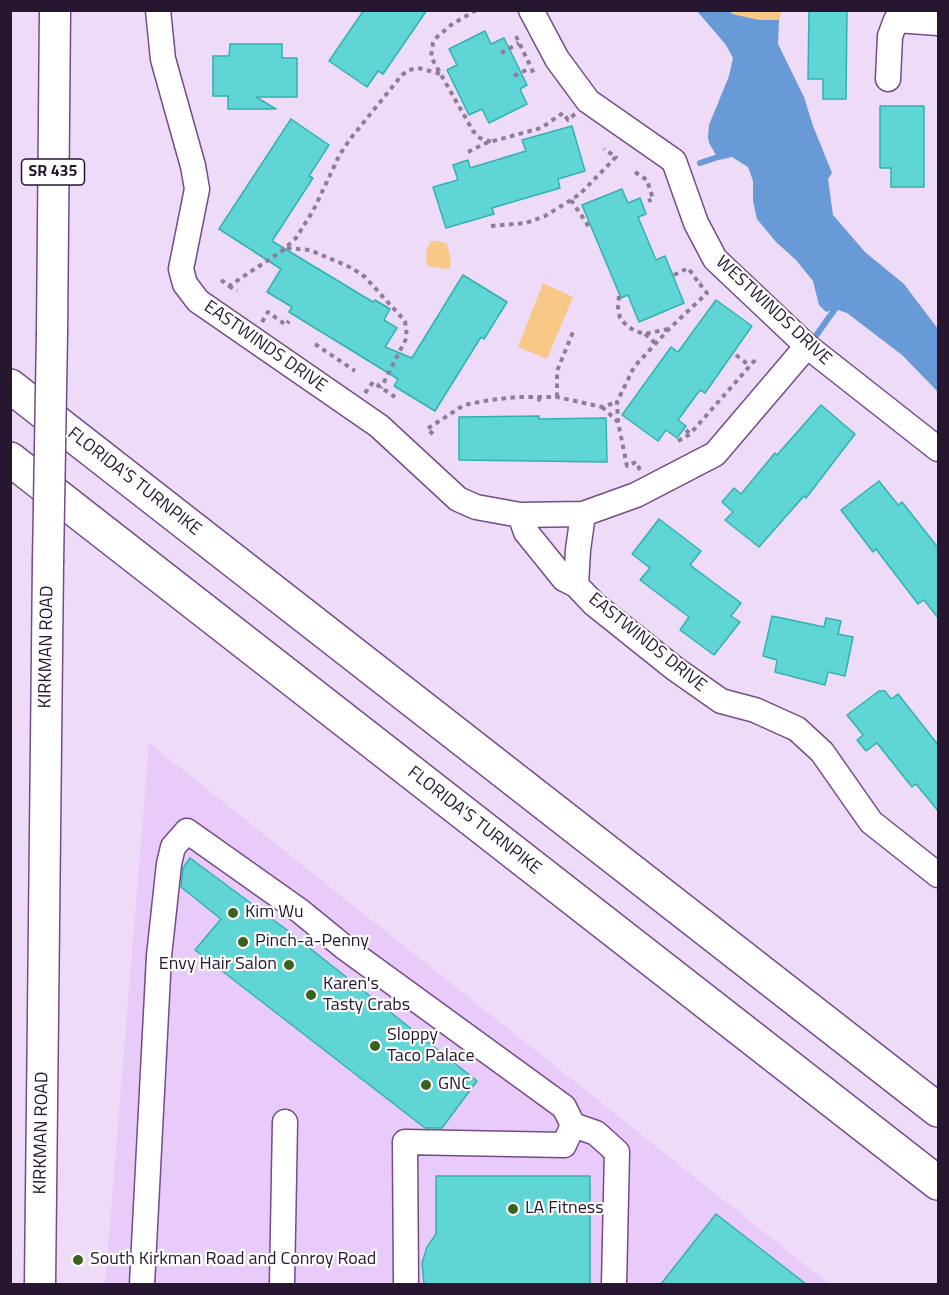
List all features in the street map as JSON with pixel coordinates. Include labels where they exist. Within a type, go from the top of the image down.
[{"type":"highway","name":"FLORIDA'S TURNPIKE","points":[[10,386],[939,1110]]},
{"type":"highway","name":"FLORIDA'S TURNPIKE","points":[[10,459],[939,1183]]},
{"type":"main road","name":"KIRKMAN ROAD","points":[[40,1284],[55,10]]},
{"type":"lane","name":"EASTWINDS DRIVE","points":[[158,10],[163,59],[193,166],[196,189],[181,269],[185,284],[198,301],[379,426],[458,499],[476,507],[520,515],[583,514],[576,585]]},
{"type":"lane","name":"WESTWINDS DRIVE","points":[[531,10],[557,59],[588,101],[674,161],[696,223],[715,259],[807,346],[939,449]]},
{"type":"lane","points":[[888,79],[890,36],[896,20],[939,23]]},
{"type":"lane","points":[[583,514],[636,495],[715,454],[807,346]]},
{"type":"lane","name":"EASTWINDS DRIVE","points":[[520,515],[526,532],[564,579],[576,585],[594,604],[656,654],[721,701],[755,710],[797,729],[822,752],[871,822],[939,875]]},
{"type":"lane","points":[[142,1284],[159,956],[169,864],[173,847],[187,831],[300,911],[344,946],[564,1107],[573,1125],[596,1133],[617,1152],[614,1284]]},
{"type":"lane","points":[[282,1284],[285,1122]]},
{"type":"lane","points":[[406,1284],[405,1142],[564,1145],[573,1125]]},
{"type":"path","points":[[476,10],[451,25],[433,43],[431,57],[473,131],[480,138],[492,142]]},
{"type":"path","points":[[516,36],[534,76]]},
{"type":"path","points":[[501,53],[519,43]]},
{"type":"path","points":[[229,286],[296,238],[313,211],[340,154],[402,75],[418,68],[441,74]]},
{"type":"path","points":[[514,76],[530,68]]},
{"type":"path","points":[[468,152],[492,142],[541,128],[563,113],[568,120],[582,108]]},
{"type":"path","points":[[490,226],[526,223],[545,216],[571,200],[581,193],[616,157],[604,149]]},
{"type":"path","points":[[635,172],[647,180],[653,199],[648,201]]},
{"type":"path","points":[[571,200],[589,227]]},
{"type":"path","points":[[285,248],[310,250],[352,268],[365,277],[405,321],[407,337],[381,388]]},
{"type":"path","points":[[643,477],[636,462],[627,466],[618,422],[617,402],[634,367],[655,343],[707,293],[688,268],[674,275]]},
{"type":"path","points":[[699,283],[706,277]]},
{"type":"path","points":[[221,280],[237,291]]},
{"type":"path","points":[[619,296],[620,318],[627,327],[645,334],[669,329]]},
{"type":"path","points":[[258,328],[268,312],[286,325],[289,321]]},
{"type":"path","points":[[557,397],[557,371],[573,332],[570,331]]},
{"type":"path","points":[[645,334],[655,343]]},
{"type":"path","points":[[315,344],[355,371]]},
{"type":"path","points":[[736,355],[750,366]]},
{"type":"path","points":[[678,441],[690,434],[723,393],[756,359]]},
{"type":"path","points":[[361,399],[373,382],[395,398]]},
{"type":"path","points":[[539,397],[539,404]]},
{"type":"path","points":[[433,434],[428,429],[464,405],[499,399],[557,397],[602,407],[618,422]]},
{"type":"path","points":[[602,407],[617,402]]},
{"type":"path","points":[[686,430],[690,434]]},
{"type":"shaded area","points":[[730,11],[782,11],[779,20],[759,20],[732,14]]},
{"type":"shaded area","points":[[431,241],[447,244],[451,260],[450,268],[428,266],[427,248]]},
{"type":"shaded area","points":[[543,283],[573,297],[547,359],[518,347]]},
{"type":"shaded area","points":[[149,743],[829,1284],[105,1284]]},
{"type":"water","points":[[697,11],[730,11],[732,14],[759,20],[779,20],[778,44],[804,97],[832,173],[828,179],[833,215],[865,252],[904,284],[938,329],[938,392],[902,355],[847,313],[835,309],[826,312],[819,305],[813,281],[757,219],[753,201],[753,181],[748,167],[732,157],[719,160],[709,143],[709,125],[729,76],[733,58],[726,45]]},
{"type":"building","points":[[364,10],[427,10],[383,74],[378,71],[367,87],[329,61]]},
{"type":"building","points":[[809,10],[847,10],[846,99],[823,99],[823,79],[808,79]]},
{"type":"building","points":[[485,31],[491,44],[504,38],[527,85],[520,89],[527,104],[489,123],[482,109],[469,115],[447,70],[457,65],[449,49]]},
{"type":"building","points":[[230,44],[282,44],[282,58],[297,58],[297,97],[256,97],[276,109],[228,109],[228,96],[213,96],[213,56],[229,56]]},
{"type":"building","points":[[880,106],[924,106],[924,187],[891,187],[891,168],[880,168]]},
{"type":"building","points":[[291,119],[329,145],[309,176],[313,178],[272,241],[373,302],[375,300],[390,309],[384,320],[397,328],[385,347],[412,358],[463,275],[507,302],[484,339],[481,337],[435,411],[394,386],[398,379],[289,312],[292,307],[267,292],[281,269],[219,229]]},
{"type":"building","points":[[572,126],[585,171],[558,179],[560,188],[492,208],[494,214],[446,228],[433,187],[458,180],[453,165],[468,160],[470,168],[526,151],[522,140]]},
{"type":"building","points":[[622,189],[628,203],[640,198],[646,214],[638,217],[656,260],[665,256],[684,303],[639,322],[628,295],[621,298],[582,205]]},
{"type":"building","points":[[716,300],[752,326],[705,393],[700,390],[678,420],[686,426],[677,438],[666,430],[658,441],[622,415],[671,347],[678,352]]},
{"type":"building","points":[[821,405],[855,434],[806,498],[804,496],[759,547],[725,520],[733,512],[722,502],[734,488],[741,494],[775,453],[777,455]]},
{"type":"building","points":[[539,416],[539,419],[606,418],[607,462],[459,460],[459,417]]},
{"type":"building","points":[[879,481],[898,505],[902,502],[939,549],[939,619],[924,600],[918,604],[876,549],[873,552],[841,510]]},
{"type":"building","points":[[659,519],[701,551],[690,565],[741,603],[731,616],[740,622],[714,655],[680,630],[689,617],[640,580],[650,568],[632,554]]},
{"type":"building","points":[[772,616],[824,627],[826,618],[841,621],[838,634],[853,637],[845,676],[828,672],[825,685],[775,672],[777,660],[763,656]]},
{"type":"building","points":[[879,691],[885,691],[891,699],[898,694],[939,746],[939,812],[916,784],[912,787],[877,743],[866,751],[857,740],[863,735],[847,715]]},
{"type":"building","points":[[190,858],[287,930],[477,1081],[442,1128],[425,1128],[195,950],[221,919],[181,887],[183,868]]},
{"type":"building","name":"LA Fitness","points":[[436,1176],[590,1176],[590,1284],[424,1284],[422,1263],[427,1247],[436,1234]]},
{"type":"building","points":[[716,1214],[806,1284],[661,1284]]},
{"type":"waterway","points":[[700,163],[718,157]]},
{"type":"waterway","points":[[815,337],[835,309]]},
{"type":"place","name":"Kim Wu","points":[[233,913]]},
{"type":"place","name":"Pinch-a-Penny","points":[[243,942]]},
{"type":"place","name":"Envy Hair Salon","points":[[289,965]]},
{"type":"place","name":"Karen's Tasty Crabs","points":[[311,995]]},
{"type":"place","name":"Sloppy Taco Palace","points":[[375,1046]]},
{"type":"place","name":"GNC","points":[[426,1085]]},
{"type":"place","name":"LA Fitness","points":[[513,1209]]},
{"type":"place","name":"South Kirkman Road and Conroy Road","points":[[78,1260]]}]
